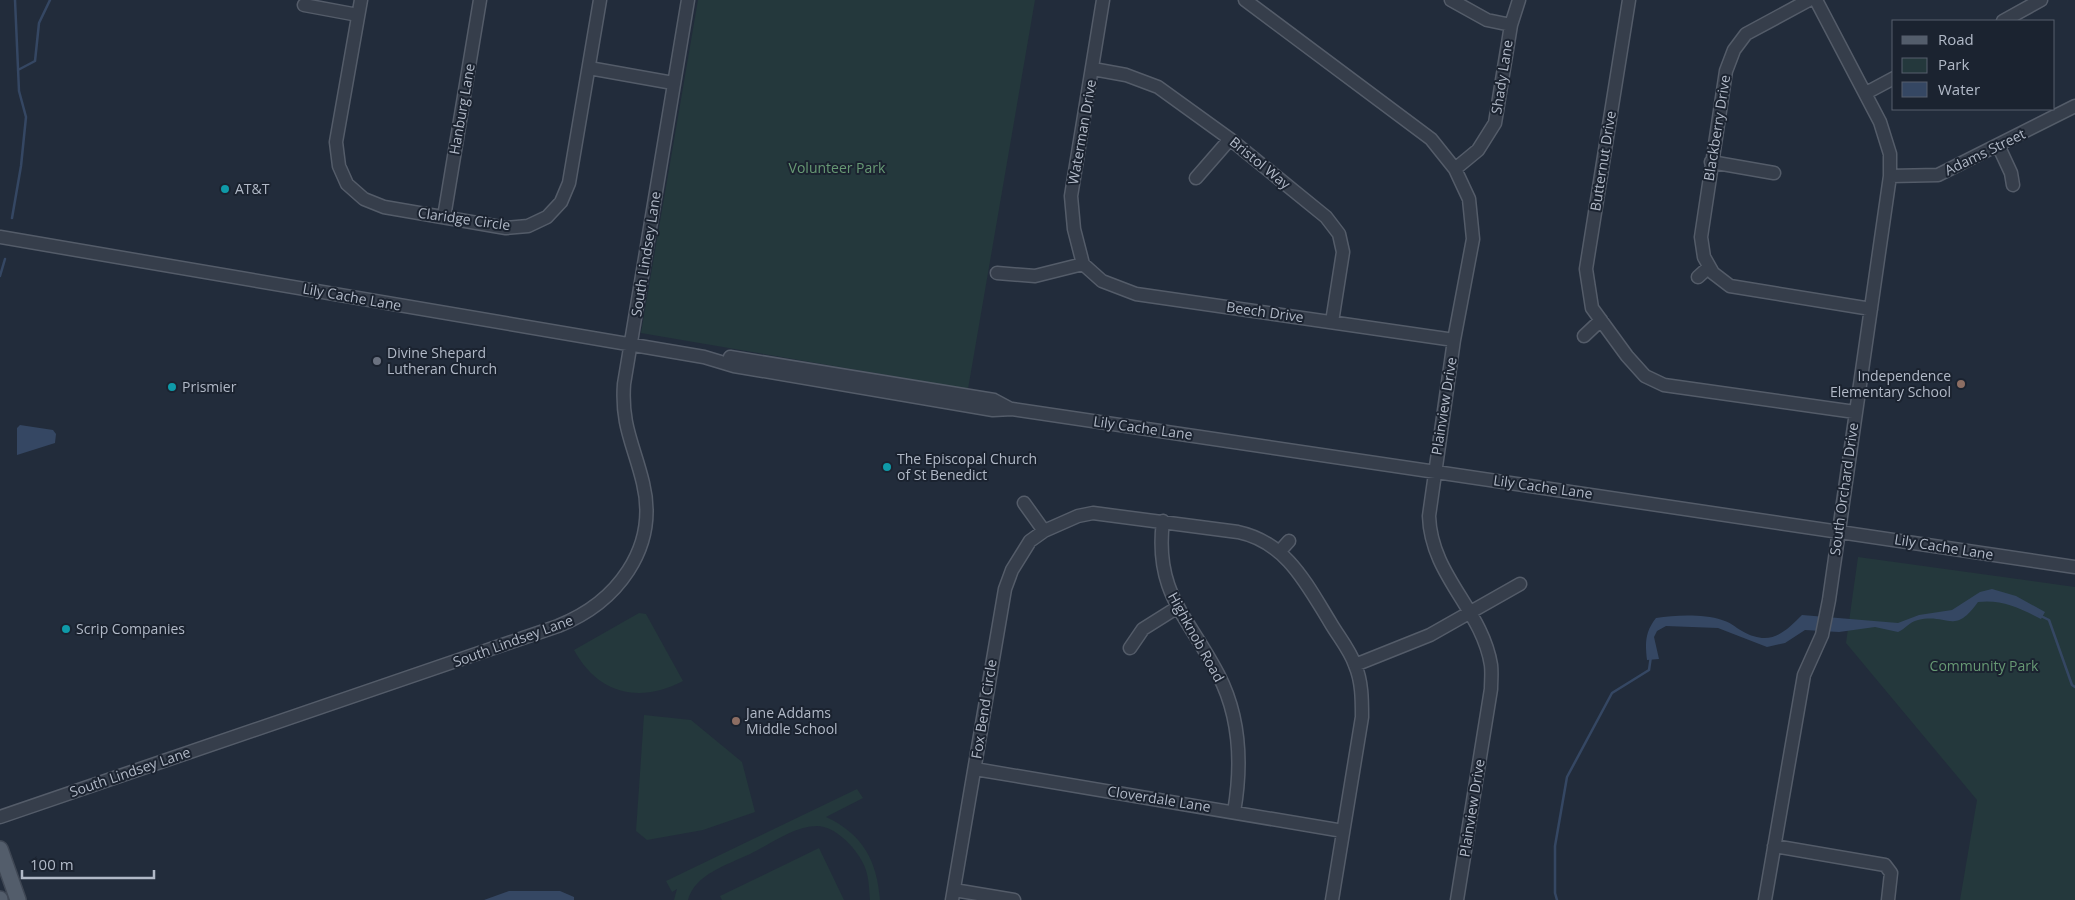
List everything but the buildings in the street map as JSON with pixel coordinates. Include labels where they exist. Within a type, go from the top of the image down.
[{"type":"main road","points":[[0,849],[18,900]]},
{"type":"street","name":"Claridge Circle","points":[[361,0],[336,142],[339,166],[347,184],[364,199],[384,207],[506,228],[528,226],[546,217],[560,202],[569,183],[600,0]]},
{"type":"street","name":"Hanburg Lane","points":[[444,217],[480,0]]},
{"type":"street","name":"South Lindsey Lane","points":[[0,817],[548,630],[576,619],[593,609],[626,577],[640,549],[646,521],[646,500],[643,482],[623,417],[624,384],[688,0]]},
{"type":"street","name":"Waterman Drive","points":[[1083,264],[1074,229],[1071,196],[1103,0]]},
{"type":"street","name":"Plainview Drive","points":[[1246,0],[1430,139],[1455,169],[1469,199],[1473,239],[1454,340],[1429,516],[1430,535],[1437,558],[1480,630],[1492,667],[1491,688],[1457,900]]},
{"type":"street","points":[[1451,0],[1487,20],[1511,25]]},
{"type":"street","name":"Shady Lane","points":[[1455,169],[1478,150],[1495,123],[1511,25],[1519,0]]},
{"type":"street","name":"Butternut Drive","points":[[1629,0],[1586,269],[1592,308],[1627,356],[1645,376],[1664,385],[1855,412]]},
{"type":"street","name":"Blackberry Drive","points":[[1709,267],[1704,257],[1701,237],[1726,71],[1734,50],[1746,34],[1809,0]]},
{"type":"street","name":"South Orchard Drive","points":[[1765,900],[1804,674],[1822,636],[1828,607],[1890,176],[1890,154],[1880,122],[1816,0]]},
{"type":"street","points":[[2005,20],[2041,0]]},
{"type":"street","points":[[304,5],[358,15]]},
{"type":"street","points":[[589,68],[674,83]]},
{"type":"street","name":"Bristol Way","points":[[1093,69],[1126,75],[1158,87],[1230,139],[1326,217],[1338,234],[1343,252],[1332,322]]},
{"type":"street","points":[[1866,93],[1892,79]]},
{"type":"street","name":"Adams Street","points":[[1890,176],[1938,175],[2075,106]]},
{"type":"street","points":[[1196,178],[1230,139]]},
{"type":"street","points":[[1998,145],[2011,173],[2013,186]]},
{"type":"street","points":[[1711,162],[1774,173]]},
{"type":"street","name":"Lily Cache Lane","points":[[0,237],[704,357],[734,357],[994,400],[1012,409],[2075,567]]},
{"type":"street","points":[[997,273],[1035,276],[1083,264]]},
{"type":"street","name":"Beech Drive","points":[[1083,264],[1102,281],[1136,294],[1454,340]]},
{"type":"street","points":[[1698,277],[1709,267],[1713,273],[1730,286],[1871,309]]},
{"type":"street","points":[[1584,336],[1601,320]]},
{"type":"street","points":[[1024,503],[1044,530]]},
{"type":"street","name":"Fox Bend Circle","points":[[953,895],[1005,589],[1018,558],[1030,541],[1044,530],[1078,516],[1093,513],[1245,533],[1280,551],[1298,570],[1356,665],[1362,694],[1362,718],[1332,900]]},
{"type":"street","name":"Highknob Road","points":[[1163,521],[1160,549],[1168,588],[1219,676],[1234,719],[1240,770],[1234,812]]},
{"type":"street","points":[[1280,551],[1289,541]]},
{"type":"street","points":[[1356,665],[1430,635],[1520,584]]},
{"type":"street","points":[[1130,648],[1143,629],[1178,607]]},
{"type":"street","name":"Cloverdale Lane","points":[[975,769],[1343,831]]},
{"type":"street","points":[[1774,846],[1885,865],[1891,873],[1888,900]]},
{"type":"street","points":[[953,895],[1014,900]]},
{"type":"green space","name":"Volunteer Park","points":[[698,0],[1035,0],[968,389],[641,333]]},
{"type":"green space","name":"Community Park","points":[[1858,557],[2075,587],[2075,900],[1960,900],[1977,800],[1846,643]]},
{"type":"green space","points":[[639,613],[646,614],[683,681],[651,692],[621,691],[595,677],[574,650]]},
{"type":"green space","points":[[644,715],[691,720],[742,762],[755,812],[703,830],[647,840],[636,831]]},
{"type":"green space","points":[[857,789],[863,798],[826,817],[850,832],[866,850],[876,873],[880,900],[870,900],[868,881],[863,863],[850,844],[837,833],[817,826],[791,832],[713,871],[697,883],[688,900],[674,900],[677,889],[672,892],[666,881]]},
{"type":"green space","points":[[819,848],[844,900],[722,900],[720,896]]},
{"type":"water","points":[[20,425],[53,430],[56,434],[55,443],[17,455],[17,428]]},
{"type":"water","points":[[1992,589],[2016,596],[2045,612],[2041,619],[2026,611],[2003,603],[1978,602],[1970,612],[1956,621],[1918,620],[1898,632],[1875,627],[1839,632],[1805,630],[1785,643],[1767,647],[1718,628],[1666,626],[1657,631],[1654,637],[1659,659],[1647,660],[1647,638],[1656,618],[1689,616],[1715,618],[1728,622],[1752,636],[1769,638],[1782,632],[1802,615],[1898,623],[1919,615],[1952,610],[1980,592]]},
{"type":"water","points":[[509,891],[560,891],[574,897],[574,900],[484,900]]},
{"type":"waterway","points":[[12,218],[21,166],[26,117],[19,91],[15,0]]},
{"type":"waterway","points":[[18,70],[35,61],[39,23],[50,0]]},
{"type":"waterway","points":[[0,276],[5,259]]},
{"type":"waterway","points":[[2039,615],[2049,620],[2072,685],[2075,687]]},
{"type":"waterway","points":[[1557,900],[1555,893],[1555,846],[1567,777],[1612,693],[1649,670],[1651,656]]},
{"type":"place","name":"AT&T","points":[[225,189]]},
{"type":"place","name":"Divine Shepard Lutheran Church","points":[[377,361]]},
{"type":"place","name":"Independence Elementary School","points":[[1961,384]]},
{"type":"place","name":"Prismier","points":[[172,387]]},
{"type":"place","name":"The Episcopal Church of St Benedict","points":[[887,467]]},
{"type":"place","name":"Scrip Companies","points":[[66,629]]},
{"type":"place","name":"Jane Addams Middle School","points":[[736,721]]}]
